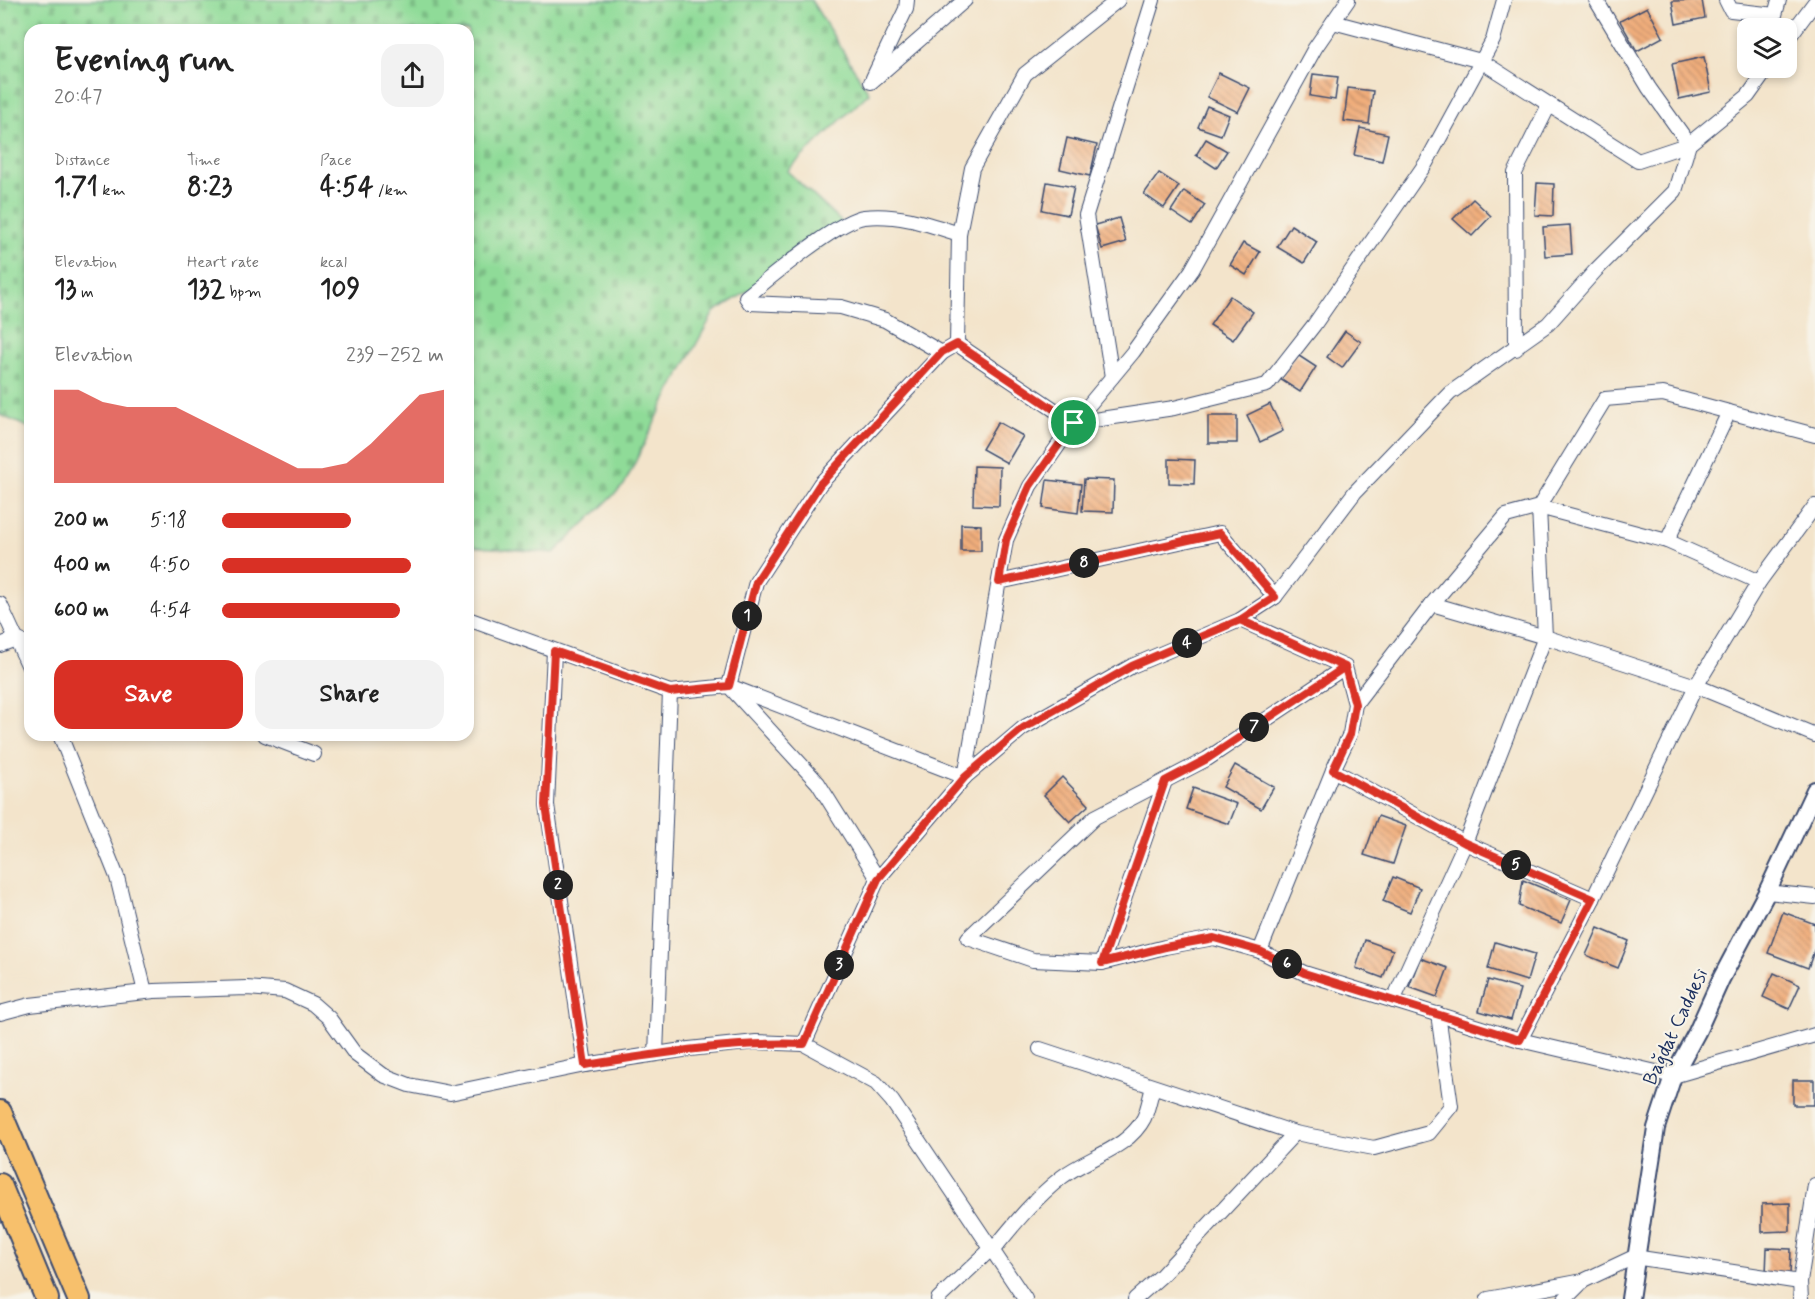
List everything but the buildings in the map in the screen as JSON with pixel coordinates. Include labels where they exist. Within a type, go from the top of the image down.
[{"type":"highway","points":[[0,1112],[79,1299]]},
{"type":"highway","points":[[0,1185],[46,1299]]},
{"type":"street","points":[[907,0],[906,9],[871,82],[965,0]]},
{"type":"street","points":[[957,344],[959,234],[972,168],[1025,74],[1118,0]]},
{"type":"street","points":[[1112,377],[1086,215],[1153,0]]},
{"type":"street","points":[[965,777],[1006,540],[1030,486],[1074,423],[1112,377],[1192,270],[1315,48],[1348,0]]},
{"type":"street","points":[[957,344],[1074,423],[1174,408],[1267,385],[1314,325],[1426,163],[1492,40],[1504,0]]},
{"type":"street","points":[[1596,0],[1649,88],[1689,144]]},
{"type":"street","points":[[1726,0],[1731,10],[1775,15],[1779,0]]},
{"type":"street","points":[[1797,26],[1815,2]]},
{"type":"street","points":[[1333,22],[1481,61],[1638,161],[1689,144],[1748,96],[1761,78]]},
{"type":"street","points":[[1516,349],[1515,173],[1549,105]]},
{"type":"street","points":[[804,1044],[878,879],[965,777],[1033,722],[1132,666],[1240,620],[1275,597],[1355,492],[1450,393],[1516,349],[1548,324],[1596,270],[1675,191],[1689,144]]},
{"type":"street","points":[[942,352],[885,320],[841,307],[750,303],[746,297],[833,232],[862,216],[905,218],[959,234]]},
{"type":"street","points":[[729,686],[756,582],[820,484],[942,352],[957,344]]},
{"type":"street","points":[[1393,1001],[1465,843],[1545,636],[1539,507],[1605,399],[1662,394],[1815,435]]},
{"type":"street","points":[[1667,542],[1729,412]]},
{"type":"street","points":[[1520,1040],[1593,899],[1696,686],[1759,582],[1815,506]]},
{"type":"street","points":[[1355,704],[1432,604],[1506,516],[1539,507],[1667,542],[1759,582]]},
{"type":"street","points":[[999,582],[1220,533],[1275,597]]},
{"type":"street","points":[[0,604],[24,656]]},
{"type":"street","points":[[1432,604],[1545,636],[1696,686],[1815,735]]},
{"type":"street","points":[[1240,620],[1345,667]]},
{"type":"street","points":[[474,621],[670,692],[729,686],[965,777]]},
{"type":"street","points":[[0,645],[16,639],[24,642]]},
{"type":"street","points":[[554,651],[546,805],[585,1065]]},
{"type":"street","points":[[1260,951],[1333,770],[1350,734],[1355,704],[1345,667]]},
{"type":"street","points":[[1345,667],[1207,759],[1095,817],[968,938],[1032,960],[1102,963],[1165,947],[1214,938],[1260,951],[1304,973],[1520,1040],[1673,1076],[1815,1035]]},
{"type":"street","points":[[729,686],[818,783],[878,879]]},
{"type":"street","points":[[656,1054],[670,692]]},
{"type":"street","points":[[62,741],[117,877],[145,992]]},
{"type":"street","points":[[281,741],[314,754]]},
{"type":"street","points":[[1333,770],[1465,843],[1593,899]]},
{"type":"street","points":[[1102,963],[1165,781]]},
{"type":"street","name":"Bağdat Caddesi","points":[[1630,1299],[1634,1257],[1656,1128],[1673,1076],[1767,892],[1815,790]]},
{"type":"street","points":[[1767,892],[1815,897]]},
{"type":"street","points":[[0,1012],[30,1005],[145,992],[247,988],[285,991],[313,1004],[329,1018],[355,1054],[383,1075],[409,1085],[450,1093],[585,1065],[656,1054],[756,1042],[804,1044],[876,1083],[892,1101],[1025,1299]]},
{"type":"street","points":[[1040,1049],[1295,1133],[1374,1148],[1428,1133],[1451,1106],[1438,1014]]},
{"type":"street","points":[[938,1299],[992,1249],[1032,1202],[1065,1174],[1114,1147],[1132,1131],[1143,1118],[1154,1087]]},
{"type":"street","points":[[1135,1299],[1161,1276],[1295,1133]]},
{"type":"street","points":[[1801,1299],[1800,1282],[1815,1185]]},
{"type":"street","points":[[1488,1299],[1582,1281],[1634,1257],[1800,1282]]},
{"type":"street","points":[[1565,1299],[1582,1281]]},
{"type":"green space","points":[[0,0],[811,0],[869,93],[787,171],[849,229],[714,312],[665,401],[624,485],[554,553],[474,546],[474,24],[24,24],[24,425],[0,415]]},
{"type":"route","points":[[1074,423],[957,344],[942,352],[890,405],[820,484],[756,582],[729,686],[670,692],[554,651],[546,805],[585,1065],[689,1049],[756,1042],[804,1044],[878,879],[965,777],[1023,728],[1132,666],[1240,620],[1345,667],[1355,704],[1350,734],[1333,770],[1465,843],[1593,899],[1520,1040],[1304,973],[1260,951],[1214,938],[1165,947],[1102,963],[1165,781],[1207,759],[1345,667],[1293,643],[1240,620],[1275,597],[1220,533],[999,582],[1006,540],[1030,486],[1074,423]]}]
